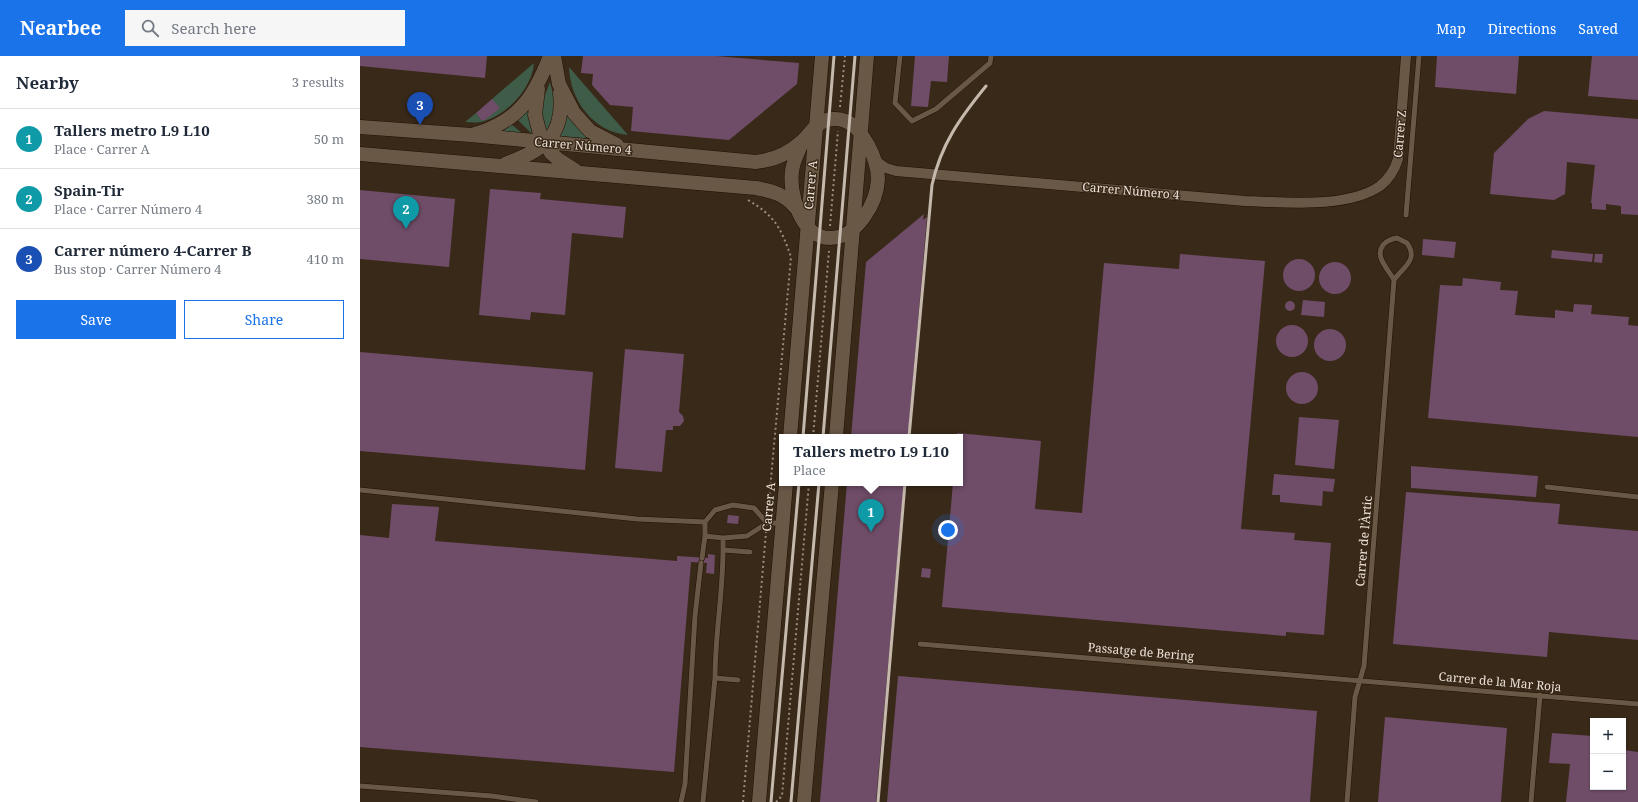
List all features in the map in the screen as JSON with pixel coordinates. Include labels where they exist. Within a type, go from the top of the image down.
[{"type":"main road","points":[[471,136],[498,125],[518,112],[539,82],[550,56]]},
{"type":"main road","points":[[501,166],[530,154],[545,143],[557,127],[562,108],[554,56]]},
{"type":"main road","name":"Carrer A","points":[[790,434],[822,56]]},
{"type":"main road","points":[[836,434],[867,56]]},
{"type":"main road","points":[[539,82],[535,115],[536,124],[551,153],[579,173]]},
{"type":"main road","points":[[559,84],[574,113],[590,131],[601,138],[626,149]]},
{"type":"main road","points":[[834,119],[843,120],[853,124],[861,133],[876,161],[878,181],[876,191],[866,214],[853,229],[844,235],[830,238],[822,237],[815,234],[807,227],[797,208],[793,194],[792,170],[802,143],[817,125],[834,119]]},
{"type":"main road","name":"Carrer Número 4","points":[[360,127],[626,149],[756,162],[780,157],[802,143]]},
{"type":"main road","points":[[360,154],[756,188],[779,193],[788,198],[797,208]]},
{"type":"main road","name":"Carrer A","points":[[759,802],[786,486]]},
{"type":"main road","points":[[803,800],[832,486]]},
{"type":"street","name":"Carrer Z","points":[[1386,181],[1394,170],[1398,159],[1406,56]]},
{"type":"street","name":"Carrer Número 4","points":[[876,161],[886,168],[896,171],[934,175],[1245,201],[1294,203],[1328,201],[1355,196],[1367,192],[1386,181]]},
{"type":"lane","points":[[900,56],[895,103],[912,121],[936,109],[990,63],[991,56]]},
{"type":"lane","name":"Carrer Z","points":[[1406,215],[1419,56]]},
{"type":"lane","points":[[1398,238],[1407,243],[1410,247],[1412,258],[1394,280],[1390,271],[1383,263],[1380,253],[1381,248],[1388,241],[1398,238]]},
{"type":"lane","name":"Carrer de l'Àrtic","points":[[1347,802],[1356,697],[1364,666],[1394,280]]},
{"type":"lane","points":[[1547,487],[1638,497]]},
{"type":"lane","points":[[360,490],[637,519],[705,522]]},
{"type":"lane","points":[[681,802],[685,784],[695,616],[705,536],[705,522],[715,510],[733,505],[754,508],[767,523]]},
{"type":"lane","points":[[705,536],[723,538],[747,536],[767,523],[783,524]]},
{"type":"lane","points":[[703,802],[715,678],[716,642],[724,550],[723,538]]},
{"type":"lane","points":[[724,550],[750,552]]},
{"type":"lane","name":"Passatge de Bering","points":[[920,644],[1360,680]]},
{"type":"lane","points":[[715,678],[738,680]]},
{"type":"lane","name":"Carrer de la Mar Roja","points":[[1360,680],[1638,704]]},
{"type":"lane","points":[[1531,802],[1540,695]]},
{"type":"lane","points":[[360,786],[492,796],[536,802]]},
{"type":"path","name":"Carrer A","points":[[742,198],[761,208],[773,220],[781,231],[791,257],[743,802]]},
{"type":"path","points":[[776,802],[782,796],[809,486]]},
{"type":"green space","points":[[534,63],[532,73],[523,92],[508,108],[500,114],[481,122],[465,122],[476,113],[481,120],[492,99]]},
{"type":"green space","points":[[569,67],[628,135],[615,133],[604,128],[594,121],[586,112],[574,91],[570,79]]},
{"type":"green space","points":[[550,82],[555,102],[554,120],[546,133],[541,120],[541,114],[543,101]]},
{"type":"green space","points":[[530,107],[529,119],[532,134],[517,119]]},
{"type":"green space","points":[[566,109],[594,139],[559,136]]},
{"type":"green space","points":[[511,124],[522,133],[497,131]]},
{"type":"building","points":[[360,56],[487,56],[485,78],[360,66]]},
{"type":"building","points":[[583,56],[716,56],[799,63],[797,84],[729,140],[631,131],[633,107],[610,105],[592,85],[593,74],[581,73]]},
{"type":"building","points":[[915,56],[949,56],[947,82],[931,81],[928,107],[911,106]]},
{"type":"building","points":[[1437,56],[1519,56],[1516,94],[1435,87]]},
{"type":"building","points":[[1592,56],[1638,56],[1638,100],[1588,96]]},
{"type":"building","points":[[492,99],[500,108],[485,120],[481,120],[476,113]]},
{"type":"building","points":[[1544,111],[1638,119],[1638,215],[1621,214],[1621,206],[1606,204],[1606,210],[1592,209],[1591,203],[1595,165],[1567,162],[1565,194],[1554,200],[1490,194],[1494,153],[1528,119]]},
{"type":"building","points":[[490,189],[541,193],[540,199],[626,207],[623,238],[572,233],[565,315],[531,312],[530,320],[479,315]]},
{"type":"building","points":[[360,190],[455,199],[449,267],[360,259]]},
{"type":"building","points":[[924,214],[923,220],[927,217],[908,434],[851,434],[866,262]]},
{"type":"building","points":[[1423,239],[1456,242],[1454,258],[1422,255]]},
{"type":"building","points":[[1552,250],[1593,254],[1592,262],[1551,258]]},
{"type":"building","points":[[1180,254],[1265,261],[1241,529],[1295,533],[1294,540],[1331,543],[1324,635],[1286,632],[1286,636],[942,607],[953,486],[963,486],[963,434],[957,433],[1041,441],[1035,509],[1082,513],[1104,263],[1179,269]]},
{"type":"building","points":[[1595,254],[1603,254],[1602,263],[1594,262]]},
{"type":"building","points":[[1299,259],[1310,264],[1315,275],[1310,286],[1299,291],[1288,286],[1283,275],[1288,264]]},
{"type":"building","points":[[1335,262],[1346,267],[1351,278],[1346,289],[1335,294],[1324,289],[1319,278],[1324,267]]},
{"type":"building","points":[[1463,278],[1501,282],[1500,290],[1518,291],[1515,315],[1555,318],[1555,310],[1573,312],[1574,304],[1592,305],[1591,314],[1629,317],[1628,325],[1638,326],[1638,437],[1428,418],[1440,285],[1462,286]]},
{"type":"building","points":[[1303,300],[1325,302],[1324,317],[1301,315]]},
{"type":"building","points":[[1288,301],[1292,301],[1294,302],[1294,310],[1288,311],[1285,308],[1285,304]]},
{"type":"building","points":[[1292,325],[1303,330],[1308,341],[1303,352],[1292,357],[1281,352],[1276,341],[1281,330]]},
{"type":"building","points":[[1330,329],[1341,334],[1346,345],[1341,356],[1330,361],[1319,356],[1314,345],[1319,334]]},
{"type":"building","points":[[625,349],[684,354],[679,412],[683,416],[684,421],[680,426],[673,426],[673,430],[666,430],[662,472],[615,468]]},
{"type":"building","points":[[360,352],[593,372],[585,470],[360,451]]},
{"type":"building","points":[[1302,372],[1313,377],[1318,388],[1313,399],[1302,404],[1291,399],[1286,388],[1291,377]]},
{"type":"building","points":[[1299,417],[1339,420],[1334,469],[1295,465]]},
{"type":"building","points":[[1411,466],[1538,476],[1536,497],[1411,488]]},
{"type":"building","points":[[1274,474],[1335,479],[1333,492],[1323,491],[1322,506],[1280,502],[1280,495],[1272,495]]},
{"type":"building","points":[[847,486],[904,486],[876,802],[820,802]]},
{"type":"building","points":[[1406,492],[1560,504],[1558,524],[1638,531],[1638,640],[1549,632],[1547,657],[1393,644]]},
{"type":"building","points":[[392,504],[439,507],[435,541],[677,561],[677,556],[708,558],[708,554],[715,555],[714,574],[706,573],[707,563],[691,562],[674,772],[360,747],[360,535],[389,538]]},
{"type":"building","points":[[728,515],[739,516],[738,524],[727,523]]},
{"type":"building","points":[[922,568],[931,569],[930,578],[921,577]]},
{"type":"building","points":[[898,676],[1317,711],[1310,802],[887,802]]},
{"type":"building","points":[[1385,717],[1507,728],[1501,802],[1378,802]]},
{"type":"building","points":[[1552,733],[1590,736],[1590,790],[1626,790],[1626,750],[1638,752],[1638,802],[1566,802],[1570,764],[1549,763]]},
{"type":"railway","points":[[803,434],[834,56]]},
{"type":"railway","points":[[823,434],[855,56]]},
{"type":"railway","points":[[909,434],[932,185],[946,144],[968,109],[986,86]]},
{"type":"railway","points":[[771,802],[799,486]]},
{"type":"railway","points":[[791,802],[819,486]]},
{"type":"railway","points":[[878,802],[905,486]]},
{"type":"place","name":"Carrer número 4-Carrer B","points":[[420,125]]},
{"type":"place","name":"Spain-Tir","points":[[406,229]]},
{"type":"place","name":"Tallers metro L9 L10","points":[[871,532]]}]
